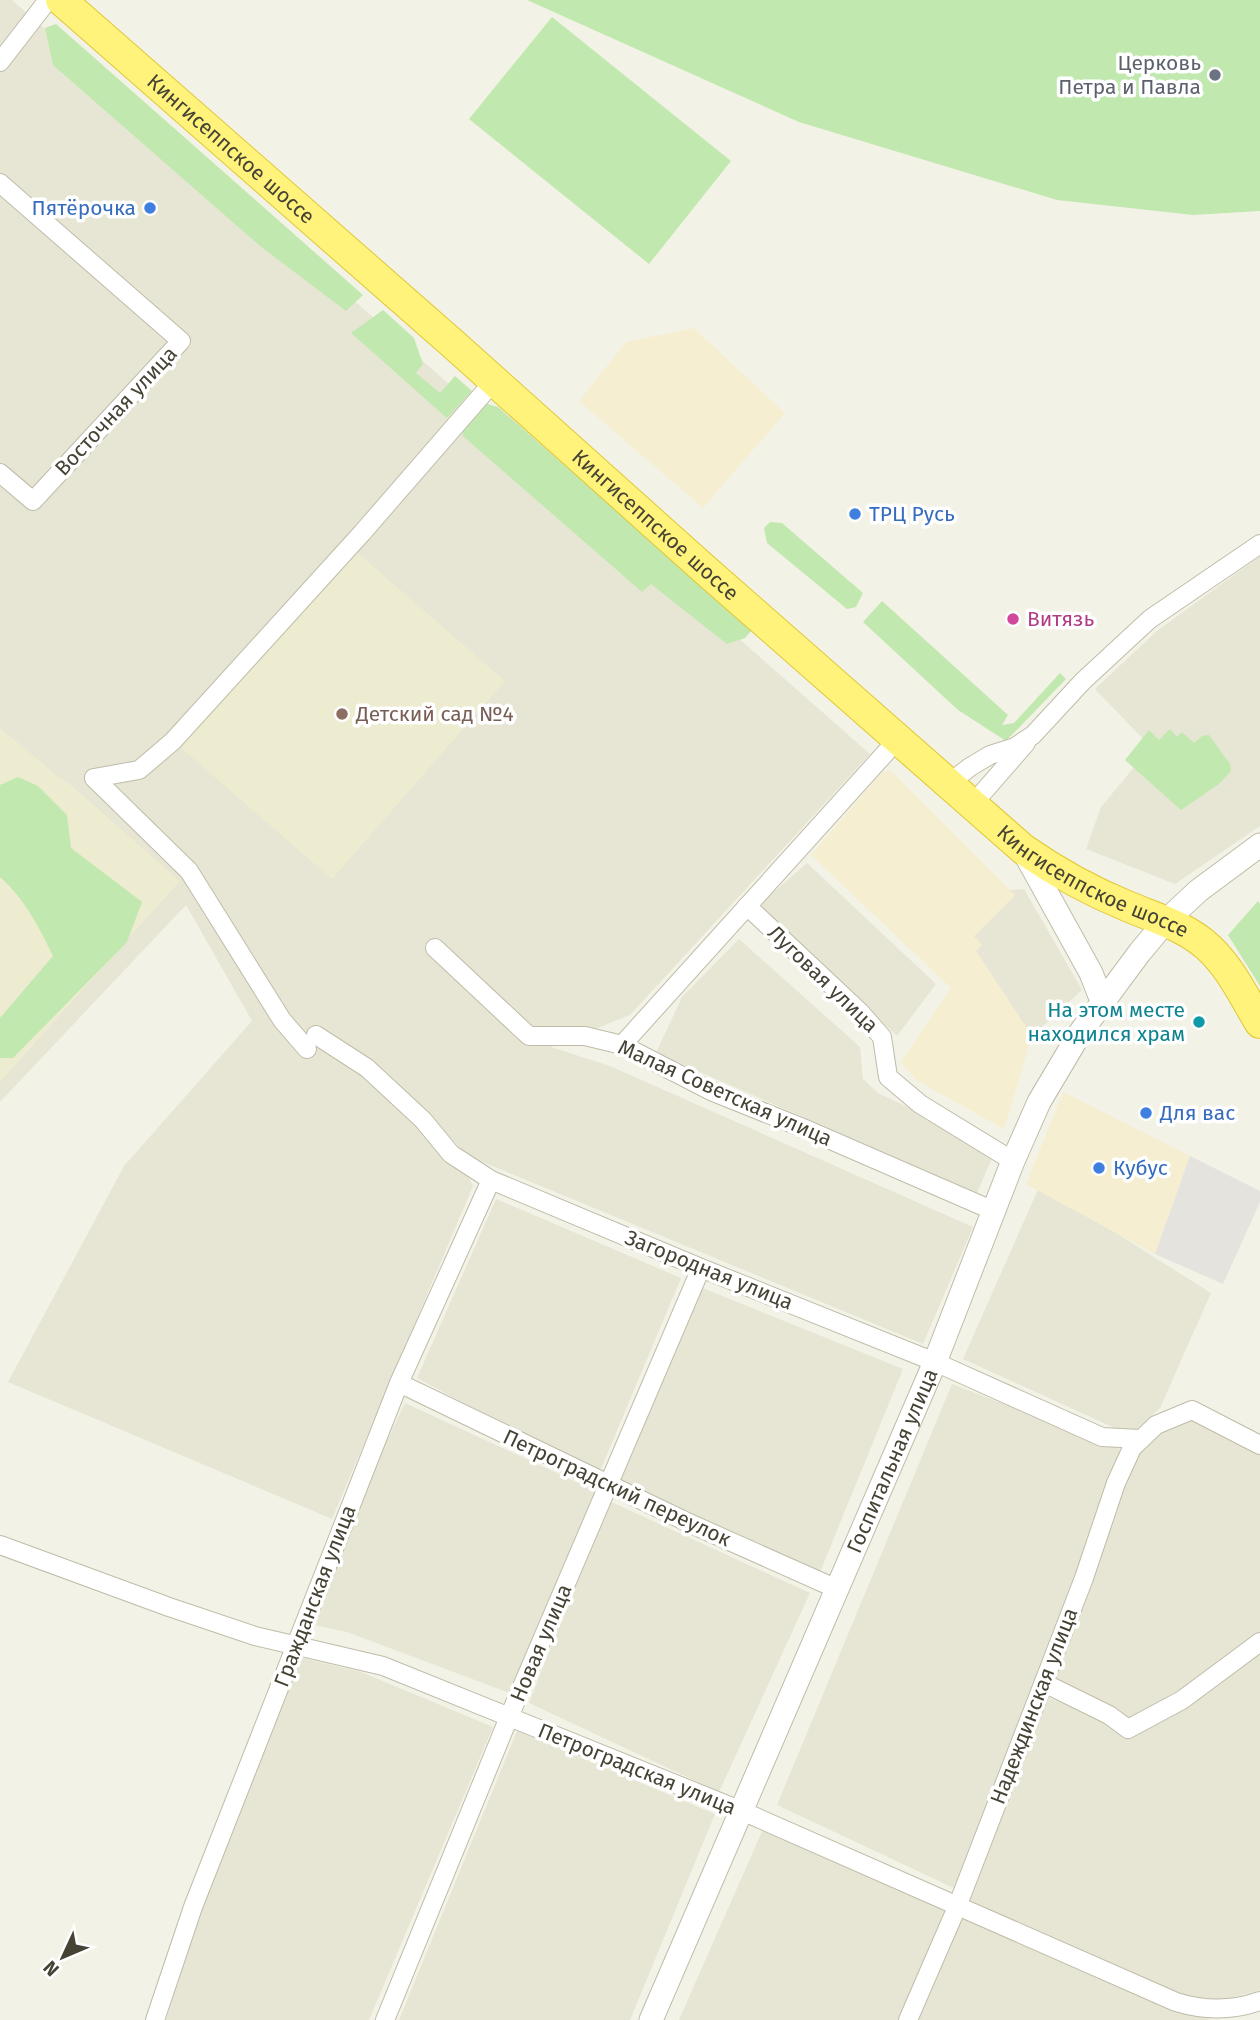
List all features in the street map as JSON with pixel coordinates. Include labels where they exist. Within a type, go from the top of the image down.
[{"type":"highway","name":"Кингисеппское шоссе","points":[[61,0],[1023,849],[1046,866],[1085,887],[1191,934],[1219,959],[1260,1023]]},
{"type":"street","points":[[0,62],[48,0]]},
{"type":"street","name":"Восточная улица","points":[[0,183],[181,341],[33,501],[0,473]]},
{"type":"street","name":"Загородная улица","points":[[494,381],[362,533],[173,741],[139,770],[94,778],[189,871],[282,1020],[311,1042],[367,1068],[423,1120],[452,1154],[491,1180],[936,1362],[1102,1437],[1140,1439]]},
{"type":"street","points":[[972,805],[1033,735],[1099,666],[1150,619],[1260,544]]},
{"type":"street","points":[[949,783],[990,755],[1015,747],[1033,735]]},
{"type":"street","points":[[622,1045],[898,739]]},
{"type":"street","name":"Госпитальная улица","points":[[652,2020],[936,1362],[1013,1161],[1039,1102],[1102,1001],[1166,921],[1198,891],[1260,845]]},
{"type":"street","points":[[1023,849],[1091,973],[1102,1001]]},
{"type":"street","name":"Луговая улица","points":[[747,906],[860,1012],[882,1037],[888,1077],[920,1104],[1013,1161]]},
{"type":"street","name":"Малая Советская улица","points":[[435,948],[528,1035],[585,1037],[622,1045],[713,1092],[994,1211]]},
{"type":"street","name":"Гражданская улица","points":[[155,2020],[193,1907],[399,1383],[491,1180]]},
{"type":"street","name":"Новая улица","points":[[385,2020],[509,1717],[701,1268]]},
{"type":"street","name":"Петроградский переулок","points":[[399,1383],[608,1484],[837,1589]]},
{"type":"street","name":"Надеждинская улица","points":[[908,2020],[957,1907],[1044,1683],[1116,1483],[1132,1448],[1156,1425],[1192,1410],[1260,1445]]},
{"type":"street","name":"Петроградская улица","points":[[2,1545],[255,1636],[383,1666],[742,1811],[1176,2002],[1195,2008],[1254,2009]]},
{"type":"street","points":[[1044,1683],[1110,1716],[1128,1729],[1182,1700],[1260,1642]]},
{"type":"shaded area","points":[[0,0],[12,0],[870,754],[630,1015],[551,1047],[610,1066],[973,1227],[923,1344],[468,1156],[446,1133],[473,1186],[332,1519],[8,1382],[124,1166],[252,1021],[186,905],[0,1102]]},
{"type":"shaded area","points":[[694,328],[785,413],[703,508],[579,401],[626,342]]},
{"type":"shaded area","name":"Детский сад №4","points":[[352,548],[505,681],[332,879],[180,747]]},
{"type":"shaded area","points":[[1260,556],[1260,826],[1175,884],[1086,849],[1101,807],[1151,747],[1095,689],[1157,631]]},
{"type":"shaded area","points":[[0,728],[72,786],[180,881],[0,1082]]},
{"type":"shaded area","points":[[889,769],[1015,895],[974,936],[982,945],[976,951],[1032,1036],[1004,1129],[916,1080],[901,1062],[951,988],[811,855],[883,771],[886,773]]},
{"type":"shaded area","points":[[807,863],[936,984],[897,1036],[758,906]]},
{"type":"shaded area","points":[[1024,889],[1082,990],[1032,1036],[967,938],[1010,890]]},
{"type":"shaded area","points":[[739,939],[860,1047],[863,1079],[878,1093],[996,1149],[977,1193],[656,1053],[682,997]]},
{"type":"shaded area","points":[[1063,1092],[1190,1156],[1155,1254],[1026,1184]]},
{"type":"shaded area","points":[[1190,1156],[1260,1191],[1260,1202],[1223,1284],[1155,1254]]},
{"type":"shaded area","points":[[1040,1185],[1211,1293],[1160,1408],[1130,1435],[963,1359]]},
{"type":"shaded area","points":[[496,1199],[681,1278],[598,1476],[417,1378]]},
{"type":"shaded area","points":[[700,1287],[903,1369],[818,1577],[619,1482]]},
{"type":"shaded area","points":[[952,1384],[1123,1450],[958,1890],[777,1805]]},
{"type":"shaded area","points":[[405,1403],[598,1492],[512,1694],[347,1632],[300,1622]]},
{"type":"shaded area","points":[[1188,1415],[1260,1453],[1260,1633],[1233,1657],[1124,1723],[1116,1714],[1053,1676],[1131,1456],[1162,1425]]},
{"type":"shaded area","points":[[607,1500],[810,1593],[719,1792],[529,1703]]},
{"type":"shaded area","points":[[1260,1652],[1260,1990],[1223,2000],[1184,1997],[967,1899],[1046,1697],[1099,1717],[1120,1733]]},
{"type":"shaded area","points":[[298,1657],[361,1672],[493,1727],[369,2020],[166,2020],[200,1913]]},
{"type":"shaded area","points":[[517,1731],[715,1814],[630,2020],[399,2020]]},
{"type":"shaded area","points":[[763,1829],[947,1910],[899,2020],[679,2020]]},
{"type":"shaded area","points":[[964,1914],[1212,2020],[916,2020]]},
{"type":"green space","points":[[527,0],[1260,0],[1260,211],[1193,215],[1057,200],[799,122]]},
{"type":"green space","points":[[552,17],[731,161],[649,264],[469,119]]},
{"type":"green space","points":[[56,24],[363,295],[346,311],[260,246],[53,65],[45,28]]},
{"type":"green space","points":[[383,310],[414,338],[423,364],[416,373],[440,393],[455,376],[472,391],[447,418],[351,333]]},
{"type":"green space","points":[[487,404],[498,407],[752,630],[745,638],[727,644],[651,584],[642,592],[463,436],[463,425],[476,408]]},
{"type":"green space","points":[[770,522],[782,523],[863,593],[856,607],[847,609],[767,543],[764,528]]},
{"type":"green space","points":[[882,601],[1008,715],[1002,725],[1014,723],[1060,673],[1066,679],[1006,741],[958,710],[863,622]]},
{"type":"green space","points":[[1170,729],[1177,737],[1182,732],[1194,743],[1202,736],[1209,735],[1230,764],[1231,771],[1219,784],[1181,810],[1125,760],[1149,730],[1159,740]]},
{"type":"green space","points":[[18,777],[38,786],[67,815],[71,848],[142,902],[127,942],[13,1058],[0,1058],[0,1018],[53,956],[24,904],[0,877],[0,785]]},
{"type":"green space","points":[[1258,901],[1260,904],[1260,986],[1228,935]]},
{"type":"place","name":"Церковь Петра и Павла","points":[[1215,75]]},
{"type":"place","name":"Пятёрочка","points":[[150,208]]},
{"type":"place","name":"ТРЦ Русь","points":[[855,514]]},
{"type":"place","name":"Витязь","points":[[1013,619]]},
{"type":"place","name":"Детский сад №4","points":[[342,714]]},
{"type":"place","name":"На этом месте находился храм","points":[[1199,1022]]},
{"type":"place","name":"Для вас","points":[[1146,1113]]},
{"type":"place","name":"Кубус","points":[[1099,1168]]}]
